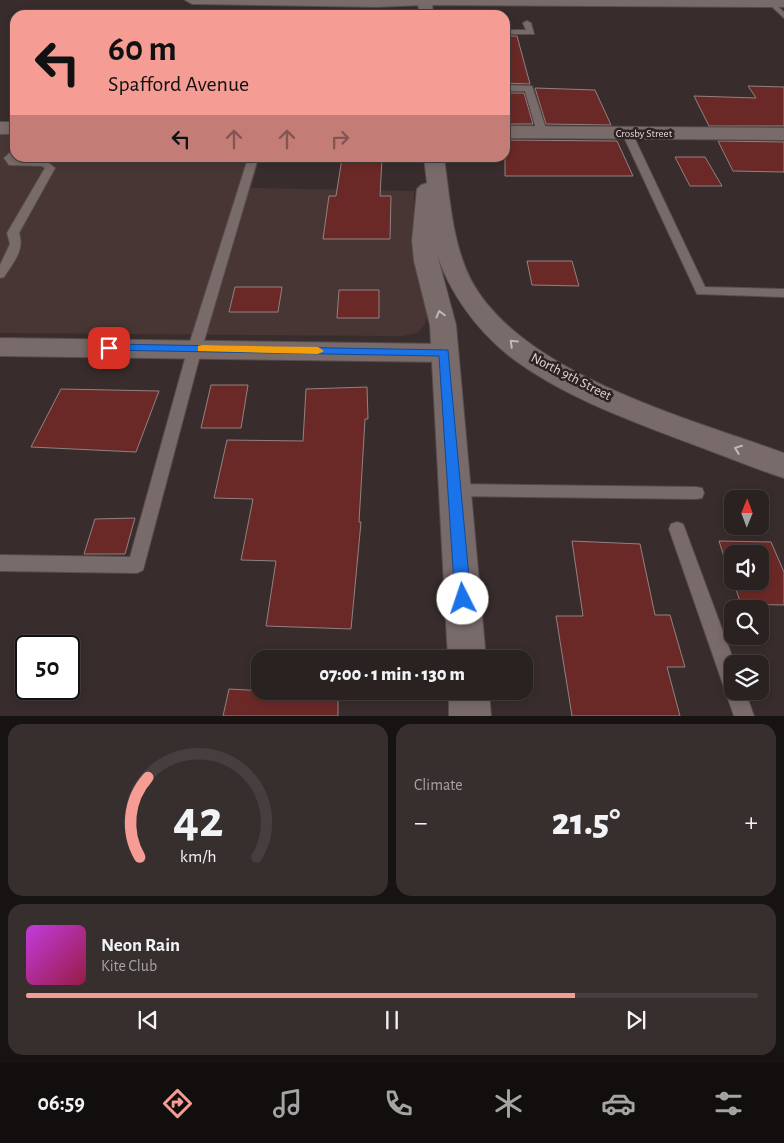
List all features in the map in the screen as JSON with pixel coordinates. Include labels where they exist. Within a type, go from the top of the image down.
[{"type":"street","points":[[192,0],[317,1],[425,5],[532,1],[777,3]]},
{"type":"street","points":[[317,1],[342,0]]},
{"type":"street","name":"Crosby Street","points":[[510,132],[784,134]]},
{"type":"street","points":[[433,162],[426,198],[424,241],[426,261],[443,325],[466,650]]},
{"type":"street","name":"North 9th Street","points":[[435,162],[449,256],[458,279],[476,307],[522,352],[591,390],[784,466]]},
{"type":"street","points":[[0,346],[444,353]]},
{"type":"street","points":[[469,700],[470,716]]},
{"type":"lane","points":[[777,3],[784,16]]},
{"type":"lane","points":[[510,32],[531,32],[528,23]]},
{"type":"lane","points":[[510,88],[529,88],[542,132]]},
{"type":"lane","points":[[627,133],[702,291],[784,293]]},
{"type":"lane","points":[[12,162],[45,163],[50,168],[13,233]]},
{"type":"lane","points":[[0,563],[137,565],[195,348],[252,162]]},
{"type":"lane","points":[[0,233],[13,233]]},
{"type":"lane","points":[[0,274],[16,248],[17,240],[13,233]]},
{"type":"lane","points":[[455,490],[696,493]]},
{"type":"lane","points":[[677,529],[724,661]]},
{"type":"lane","points":[[738,700],[744,716]]},
{"type":"shaded area","points":[[0,133],[10,134],[10,162],[259,162],[251,188],[414,191],[413,249],[427,317],[424,326],[417,333],[402,336],[0,333]]},
{"type":"building","points":[[510,36],[517,36],[530,84],[510,83]]},
{"type":"building","points":[[748,86],[784,87],[784,126],[709,126],[694,96],[756,98]]},
{"type":"building","points":[[535,88],[595,90],[611,125],[546,124]]},
{"type":"building","points":[[510,93],[524,93],[533,124],[510,124]]},
{"type":"building","points":[[510,140],[617,141],[633,176],[505,176],[505,162],[510,162]]},
{"type":"building","points":[[718,141],[784,142],[784,172],[733,171]]},
{"type":"building","points":[[675,157],[705,157],[722,186],[690,186]]},
{"type":"building","points":[[341,162],[382,162],[380,196],[391,196],[390,239],[323,239],[329,196],[336,196]]},
{"type":"building","points":[[527,261],[572,261],[579,286],[532,285]]},
{"type":"building","points":[[235,287],[282,287],[278,312],[229,312]]},
{"type":"building","points":[[339,290],[379,290],[379,318],[337,318]]},
{"type":"building","points":[[211,385],[248,385],[241,428],[201,428]]},
{"type":"building","points":[[367,387],[368,419],[365,419],[359,522],[361,522],[351,629],[266,626],[276,561],[241,560],[253,499],[214,498],[227,440],[303,441],[306,389]]},
{"type":"building","points":[[61,389],[159,391],[136,452],[31,447]]},
{"type":"building","points":[[135,518],[125,554],[84,554],[95,519]]},
{"type":"building","points":[[572,541],[640,544],[655,615],[670,615],[685,667],[667,667],[680,716],[572,716],[556,616],[583,616]]},
{"type":"building","points":[[719,541],[771,542],[784,572],[784,605],[769,605],[769,600],[740,600],[736,590],[769,590],[769,545],[724,545],[724,556]]},
{"type":"building","points":[[229,689],[251,690],[251,700],[338,700],[338,716],[223,716]]},
{"type":"slow traffic","points":[[202,348],[318,351]]},
{"type":"route","points":[[109,348],[444,353],[463,599]]}]
